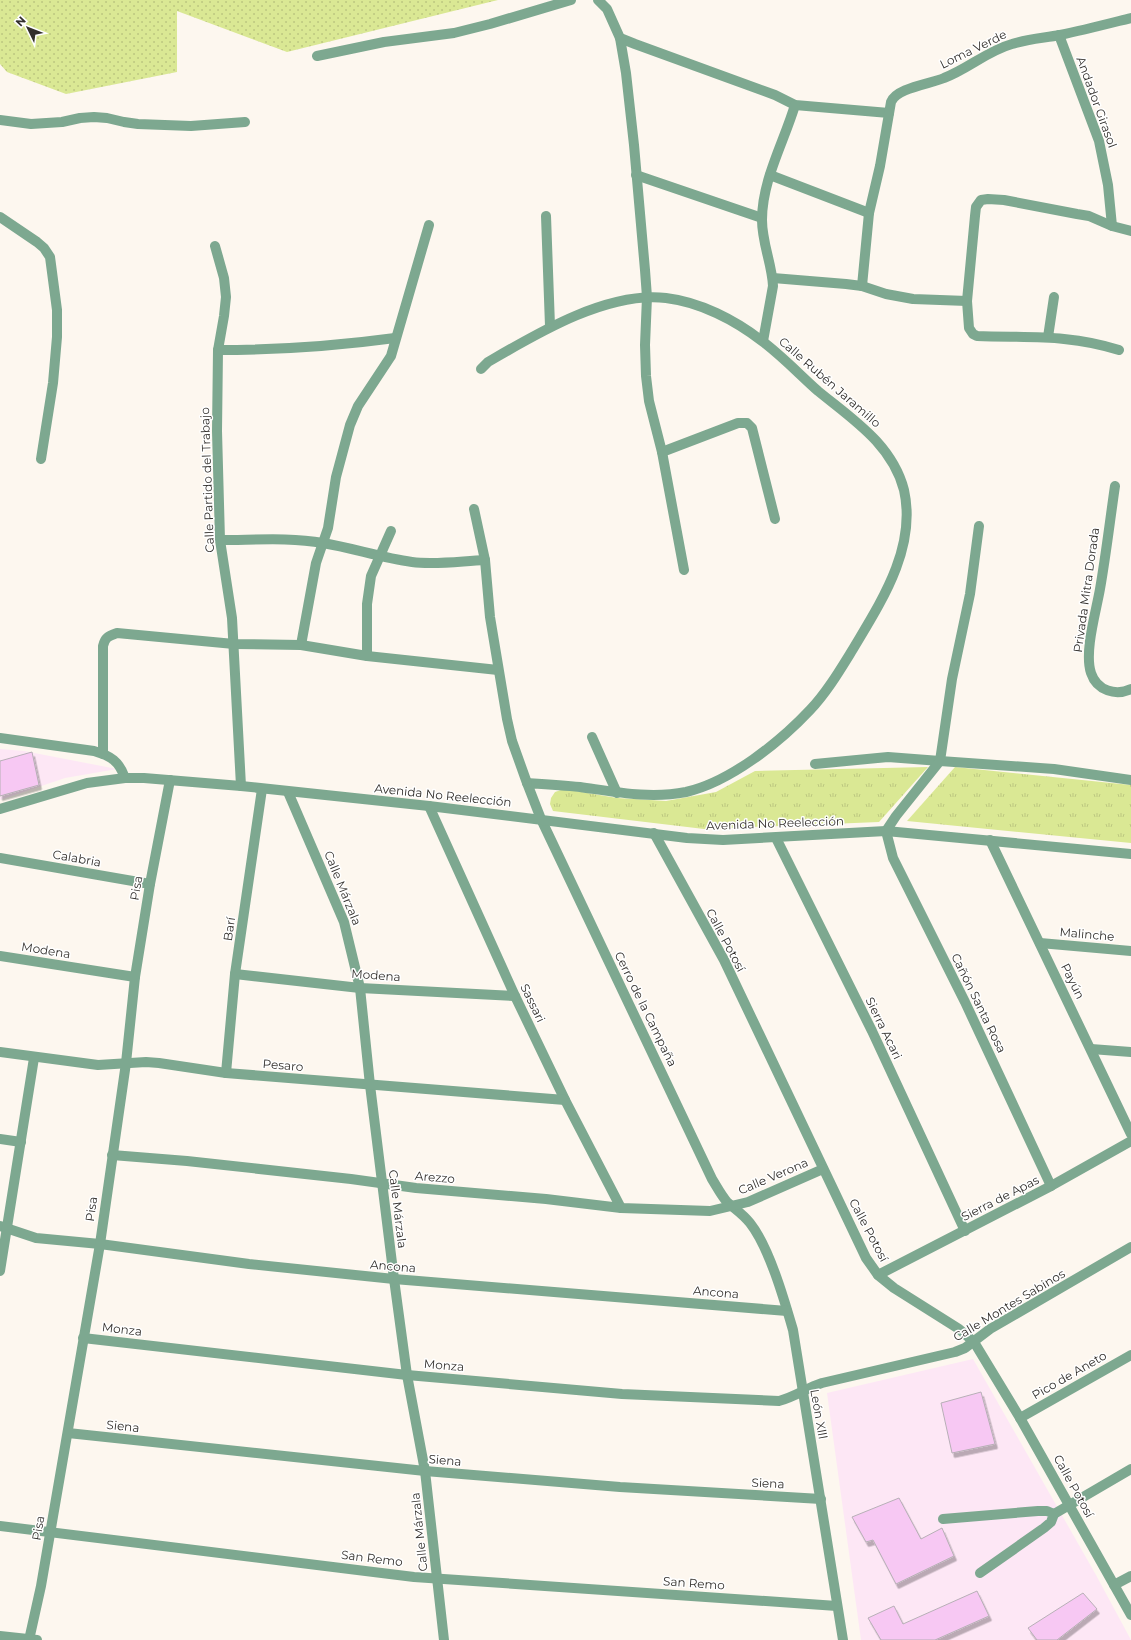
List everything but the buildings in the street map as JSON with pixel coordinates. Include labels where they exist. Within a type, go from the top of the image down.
[{"type":"street","points":[[317,56],[384,42],[454,32],[490,24],[571,0]]},
{"type":"street","points":[[598,0],[607,9],[620,38],[626,73],[647,297],[645,345],[646,376],[684,570]]},
{"type":"street","name":"Loma Verde","points":[[862,286],[869,213],[880,166],[888,113],[892,98],[897,93],[945,78],[970,66],[985,56],[1011,44],[1059,35],[1131,18]]},
{"type":"street","name":"Andador Girasol","points":[[1059,35],[1099,141],[1108,185],[1112,226]]},
{"type":"street","points":[[620,38],[775,95],[795,105],[888,113]]},
{"type":"street","points":[[763,341],[773,278],[764,243],[762,218],[763,203],[770,175],[795,105]]},
{"type":"street","points":[[0,120],[31,124],[62,122],[94,117],[138,124],[191,126],[245,122]]},
{"type":"street","points":[[636,174],[762,218]]},
{"type":"street","points":[[770,175],[869,213]]},
{"type":"street","points":[[1119,350],[1091,342],[1048,337],[977,336],[973,334],[969,328],[968,301],[976,207],[981,200],[1004,200],[1089,216],[1112,226],[1131,231]]},
{"type":"street","points":[[546,216],[550,326]]},
{"type":"street","points":[[0,217],[37,242],[44,248],[50,257],[57,310],[57,337],[53,383],[41,459]]},
{"type":"street","points":[[302,645],[316,564],[328,528],[336,477],[350,425],[358,406],[391,356],[429,225]]},
{"type":"street","name":"Calle Partido del Trabajo","points":[[215,246],[224,278],[226,297],[218,350],[217,438],[220,540],[232,618],[241,786]]},
{"type":"street","points":[[773,278],[862,286],[886,294],[913,299],[968,301]]},
{"type":"street","name":"Calle Rubén Jaramillo","points":[[481,369],[488,362],[550,326],[607,305],[647,297],[664,297],[702,307],[726,318],[763,341],[821,393],[868,431],[886,452],[900,480],[905,499],[906,531],[892,579],[879,604],[830,685],[812,708],[768,749],[728,774],[707,785],[688,791],[660,795],[617,793],[580,787],[527,783]]},
{"type":"street","points":[[1048,337],[1054,297]]},
{"type":"street","points":[[218,350],[259,350],[341,345],[395,338]]},
{"type":"street","points":[[662,452],[738,423],[747,423],[752,428],[775,519]]},
{"type":"street","name":"Privada Mitra Dorada","points":[[1115,486],[1089,664],[1094,680],[1104,689],[1110,692],[1118,692],[1131,689]]},
{"type":"street","points":[[474,509],[485,560],[490,617],[498,670],[512,741],[541,820]]},
{"type":"street","points":[[886,831],[896,816],[940,761],[952,679],[970,594],[979,526]]},
{"type":"street","points":[[367,656],[367,604],[371,576],[391,532]]},
{"type":"street","points":[[220,540],[300,541],[323,543],[379,556],[429,563],[485,560]]},
{"type":"street","points":[[103,754],[103,646],[104,640],[108,636],[117,633],[234,644],[302,645],[367,656],[498,670]]},
{"type":"street","points":[[592,737],[617,793]]},
{"type":"street","points":[[0,738],[94,751],[116,761],[121,767],[125,778]]},
{"type":"street","points":[[816,764],[888,757],[1054,769],[1131,780]]},
{"type":"street","name":"Avenida No Reelección","points":[[0,809],[72,787],[125,778],[144,778],[241,786],[429,806],[687,838],[723,840],[886,831],[1131,854]]},
{"type":"street","name":"Pisa","points":[[32,1640],[100,1244],[126,1063],[135,977],[150,884],[170,780]]},
{"type":"street","name":"Barí","points":[[226,1073],[235,974],[262,789]]},
{"type":"street","name":"Calle Márzala","points":[[288,792],[344,922],[360,988],[370,1085],[394,1279],[407,1375],[425,1472],[444,1640]]},
{"type":"street","name":"Sassari","points":[[429,806],[515,996],[565,1100],[621,1208]]},
{"type":"street","name":"Cerro de la Campaña","points":[[541,820],[712,1179],[718,1190],[733,1207]]},
{"type":"street","name":"Cañón Santa Rosa","points":[[886,831],[893,858],[965,1002],[1051,1186]]},
{"type":"street","name":"Calle Potosí","points":[[654,833],[724,960],[866,1258],[878,1275],[894,1288],[960,1329],[974,1342],[1020,1418],[1131,1615]]},
{"type":"street","name":"Sierra Acari","points":[[776,838],[872,1031],[965,1231]]},
{"type":"street","name":"Payún","points":[[990,840],[1131,1134]]},
{"type":"street","name":"Calabria","points":[[0,858],[150,884]]},
{"type":"street","name":"Malinche","points":[[1040,943],[1131,951]]},
{"type":"street","name":"Modena","points":[[0,956],[135,977]]},
{"type":"street","name":"Modena","points":[[235,974],[360,988],[515,996]]},
{"type":"street","points":[[1091,1049],[1131,1052]]},
{"type":"street","name":"Pesaro","points":[[0,1052],[34,1058],[98,1065],[159,1063],[226,1073],[565,1100]]},
{"type":"street","points":[[0,1271],[4,1227],[21,1142],[34,1058]]},
{"type":"street","points":[[0,1139],[21,1142]]},
{"type":"street","name":"Sierra de Apas","points":[[878,1275],[1051,1186],[1131,1140]]},
{"type":"street","name":"Arezzo","points":[[112,1155],[186,1161],[351,1179],[416,1188],[546,1198],[621,1208],[710,1211],[733,1207]]},
{"type":"street","name":"Calle Verona","points":[[733,1207],[763,1196],[823,1169]]},
{"type":"street","name":"León Xlll","points":[[733,1207],[746,1218],[764,1247],[793,1330],[843,1640]]},
{"type":"street","name":"Ancona","points":[[4,1227],[36,1238],[100,1244],[249,1264],[394,1279],[787,1311]]},
{"type":"street","name":"Calle Montes Sabinos","points":[[802,1392],[822,1383],[956,1352],[974,1342],[990,1329],[1131,1247]]},
{"type":"street","name":"Monza","points":[[83,1338],[407,1375],[622,1394],[779,1401],[791,1398],[802,1392]]},
{"type":"street","name":"Pico de Aneto","points":[[1020,1418],[1131,1354]]},
{"type":"street","name":"Siena","points":[[68,1433],[425,1472],[620,1487],[821,1499]]},
{"type":"street","points":[[980,1573],[1044,1528],[1051,1522],[1054,1514],[1131,1469]]},
{"type":"street","points":[[943,1519],[1038,1511],[1047,1511],[1054,1514]]},
{"type":"street","name":"San Remo","points":[[0,1526],[436,1579],[837,1606]]},
{"type":"street","points":[[1114,1585],[1131,1576]]},
{"type":"street","points":[[0,1636],[32,1640]]},
{"type":"shaded area","points":[[0,749],[24,751],[117,769],[65,778],[0,800]]},
{"type":"shaded area","points":[[973,1359],[1096,1575],[1131,1640],[861,1640],[827,1393]]},
{"type":"green space","points":[[0,0],[498,0],[287,52],[177,11],[177,72],[66,94],[7,72],[0,64]]},
{"type":"green space","points":[[928,767],[879,822],[704,829],[553,811],[550,804],[551,798],[555,792],[564,789],[617,798],[666,801],[716,792],[755,771]]},
{"type":"green space","points":[[955,767],[1131,785],[1131,843],[907,821]]}]
